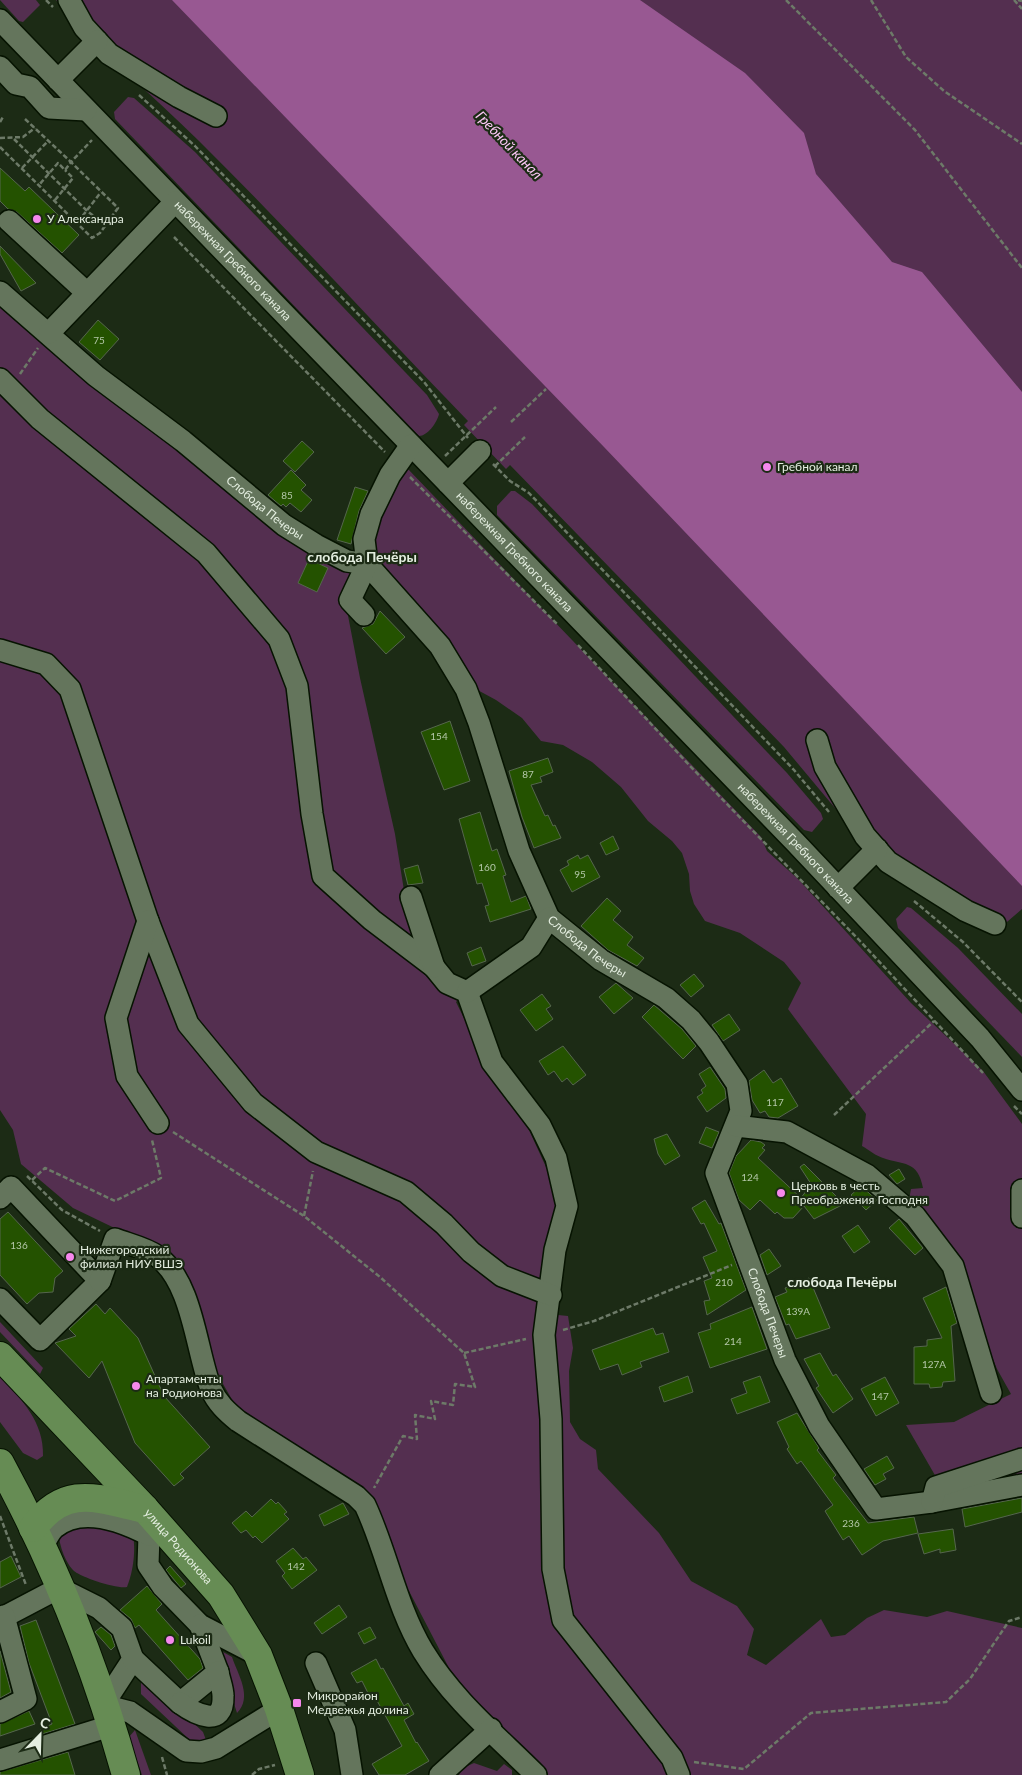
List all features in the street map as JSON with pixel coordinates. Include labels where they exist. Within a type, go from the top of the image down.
[{"type":"main road","name":"улица Родионова","points":[[0,1356],[145,1509],[221,1595],[258,1655],[279,1709],[298,1767]]},
{"type":"main road","points":[[0,1463],[59,1588],[107,1716],[126,1775]]},
{"type":"main road","points":[[37,1538],[45,1511],[59,1503],[74,1499],[92,1498],[145,1509]]},
{"type":"street","points":[[64,7],[109,54],[179,97],[216,116]]},
{"type":"street","name":"набережная Гребного канала","points":[[0,20],[838,888],[980,1038],[1015,1095]]},
{"type":"street","points":[[58,80],[97,41]]},
{"type":"street","points":[[0,67],[16,84],[30,87],[49,108],[86,110]]},
{"type":"street","points":[[49,333],[175,202]]},
{"type":"street","points":[[9,221],[87,293]]},
{"type":"street","name":"Слобода Печеры","points":[[0,292],[96,376],[183,441],[284,525],[316,545],[346,560],[367,564],[440,646],[466,689],[480,723],[519,851],[549,918],[601,960],[666,998],[691,1020],[709,1042],[737,1084],[741,1110],[716,1173],[749,1258],[785,1360],[819,1426],[876,1509],[932,1502],[1022,1485]]},
{"type":"street","points":[[4,385],[40,419],[206,553],[279,639],[297,686],[312,814],[324,876],[372,920],[434,967],[447,983],[467,992],[492,1062],[540,1126],[556,1158],[567,1206],[555,1250],[551,1295],[544,1335],[551,1419],[553,1569],[563,1620],[676,1767]]},
{"type":"street","points":[[364,615],[350,600],[367,564],[364,539],[370,514],[397,464],[411,445]]},
{"type":"street","points":[[448,483],[481,451]]},
{"type":"street","points":[[0,650],[46,664],[70,689],[148,921],[188,1024],[253,1103],[316,1152],[406,1192],[444,1224],[471,1252],[502,1276],[551,1295]]},
{"type":"street","points":[[817,740],[825,767],[865,836],[888,862],[966,911],[995,924]]},
{"type":"street","points":[[838,888],[877,849]]},
{"type":"street","points":[[411,897],[434,967]]},
{"type":"street","points":[[467,992],[531,947],[549,918]]},
{"type":"street","points":[[148,921],[116,1018],[127,1076],[158,1123]]},
{"type":"street","points":[[736,1126],[787,1132],[868,1175],[915,1216],[953,1266],[991,1392]]},
{"type":"street","points":[[1022,1190],[1022,1217]]},
{"type":"street","points":[[6,1193],[100,1281]]},
{"type":"street","points":[[0,1299],[40,1340],[100,1281],[115,1239],[157,1256],[172,1272],[183,1294],[212,1390],[222,1408],[238,1421],[356,1496],[365,1505],[397,1592],[422,1649],[446,1686],[468,1710],[491,1729],[536,1775]]},
{"type":"street","points":[[932,1502],[936,1487],[1022,1459]]},
{"type":"street","points":[[145,1509],[149,1535],[148,1565],[163,1587],[200,1625],[258,1655]]},
{"type":"street","points":[[37,1538],[66,1520],[83,1516],[131,1526],[149,1535]]},
{"type":"street","points":[[0,1712],[26,1700],[2,1618],[59,1588],[99,1608],[122,1628],[134,1659],[180,1703],[194,1714],[205,1717],[214,1715],[221,1708],[223,1696],[218,1672],[200,1625]]},
{"type":"street","points":[[107,1716],[134,1659]]},
{"type":"street","points":[[316,1663],[345,1730],[352,1775]]},
{"type":"street","points":[[180,1703],[218,1672]]},
{"type":"street","points":[[0,1760],[107,1716],[130,1712],[186,1751],[201,1752],[216,1748],[279,1709]]},
{"type":"street","points":[[440,1775],[491,1729]]},
{"type":"path","points":[[46,0],[64,7]]},
{"type":"path","points":[[786,0],[915,130],[1022,268]]},
{"type":"path","points":[[871,0],[906,56],[944,91],[1022,144]]},
{"type":"path","points":[[1014,0],[1022,9]]},
{"type":"path","points":[[1018,0],[1022,1]]},
{"type":"path","points":[[137,93],[195,146],[417,375],[481,451],[510,481],[536,500],[794,770],[831,815]]},
{"type":"path","points":[[0,122],[3,117]]},
{"type":"path","points":[[0,148],[78,222],[92,238],[100,233],[118,208],[25,119]]},
{"type":"path","points":[[0,138],[14,139],[23,137],[34,128]]},
{"type":"path","points":[[14,139],[87,211],[106,225]]},
{"type":"path","points":[[65,170],[92,140]]},
{"type":"path","points":[[22,168],[48,141]]},
{"type":"path","points":[[39,185],[58,163],[74,178],[55,200]]},
{"type":"path","points":[[78,222],[101,192]]},
{"type":"path","points":[[174,237],[560,627]]},
{"type":"path","points":[[4,385],[49,333]]},
{"type":"path","points":[[511,422],[546,389]]},
{"type":"path","points":[[481,451],[496,407]]},
{"type":"path","points":[[481,451],[525,438]]},
{"type":"path","points":[[574,641],[690,766],[988,1078]]},
{"type":"path","points":[[907,895],[963,942],[1022,1002]]},
{"type":"path","points":[[834,1114],[934,1021]]},
{"type":"path","points":[[1015,1095],[1022,1114]]},
{"type":"path","points":[[32,1180],[44,1168],[115,1201],[161,1178],[150,1127],[158,1123],[304,1216],[380,1277],[464,1353],[475,1387],[454,1384],[453,1405],[431,1401],[435,1419],[414,1415],[417,1439],[403,1436],[365,1505]]},
{"type":"path","points":[[304,1216],[316,1152]]},
{"type":"path","points":[[6,1193],[25,1175],[62,1210],[115,1239]]},
{"type":"path","points":[[464,1353],[594,1322],[749,1258]]},
{"type":"path","points":[[0,1516],[32,1603]]},
{"type":"path","points":[[676,1767],[744,1769],[812,1714],[946,1702],[970,1679],[1009,1621],[1022,1616]]},
{"type":"path","points":[[252,1775],[259,1770],[298,1767]]},
{"type":"shaded area","points":[[0,0],[36,0],[40,5],[23,22],[19,21]]},
{"type":"shaded area","name":"Гребной канал","points":[[56,0],[1022,0],[1022,909],[994,933],[860,838],[784,747],[510,465],[506,469],[464,425],[468,421],[301,245],[199,141],[90,37]]},
{"type":"shaded area","points":[[128,97],[134,98],[195,152],[427,395],[439,414],[434,425],[428,431],[419,436],[115,119],[114,112]]},
{"type":"shaded area","points":[[0,305],[355,570],[345,600],[360,678],[395,834],[406,903],[460,998],[456,1002],[482,1055],[510,1094],[557,1191],[558,1211],[542,1264],[545,1280],[538,1313],[568,1316],[573,1348],[569,1371],[570,1422],[580,1439],[596,1450],[598,1469],[659,1533],[691,1581],[737,1606],[754,1629],[747,1655],[766,1665],[821,1619],[831,1637],[845,1635],[867,1618],[884,1610],[927,1617],[947,1611],[1022,1628],[1022,1775],[540,1775],[473,1705],[468,1692],[449,1668],[409,1591],[402,1589],[377,1513],[238,1410],[211,1363],[156,1248],[73,1208],[21,1164],[13,1130],[0,1110]]},
{"type":"shaded area","points":[[407,468],[761,837],[767,851],[798,879],[911,1003],[983,1071],[1022,1124],[1022,1478],[922,1498],[936,1477],[906,1425],[954,1422],[1011,1394],[997,1369],[974,1313],[909,1200],[911,1189],[923,1188],[921,1179],[917,1172],[909,1165],[880,1157],[862,1146],[866,1114],[788,1009],[801,983],[784,962],[740,933],[705,921],[694,904],[690,891],[689,874],[682,853],[672,841],[648,821],[621,787],[592,762],[563,745],[541,741],[522,718],[496,700],[472,687],[377,570],[375,542],[379,514],[390,489]]},
{"type":"shaded area","points":[[511,491],[515,491],[532,504],[787,773],[821,813],[823,819],[812,832],[804,830],[497,515],[497,506]]},
{"type":"shaded area","points":[[907,907],[911,908],[958,948],[1022,1014],[1022,1057],[898,928],[896,919]]},
{"type":"shaded area","points":[[0,1322],[43,1368],[40,1374],[0,1332]]},
{"type":"shaded area","points":[[0,1376],[24,1403],[36,1422],[40,1433],[43,1456],[37,1460],[23,1453],[0,1422]]},
{"type":"shaded area","points":[[88,1520],[133,1536],[133,1562],[127,1587],[108,1585],[92,1580],[78,1574],[68,1564],[59,1535]]},
{"type":"shaded area","points":[[223,1652],[232,1657],[243,1686],[244,1700],[242,1707],[237,1713],[219,1657]]},
{"type":"shaded area","points":[[141,1681],[149,1681],[203,1732],[206,1740],[202,1743],[192,1742],[141,1694]]},
{"type":"shaded area","points":[[135,1730],[151,1775],[142,1775],[129,1737]]},
{"type":"shaded area","points":[[474,1763],[497,1771],[504,1764],[512,1770],[512,1775],[459,1775],[463,1768]]},
{"type":"water","name":"Гребной канал","points":[[172,0],[640,0],[745,73],[804,133],[816,174],[892,262],[922,272],[1022,392],[1022,886],[604,447]]},
{"type":"building","points":[[0,168],[25,191],[29,187],[79,235],[62,253],[17,212],[8,209],[0,201]]},
{"type":"building","points":[[0,246],[36,283],[21,291],[0,254]]},
{"type":"building","points":[[98,320],[119,339],[100,360],[79,342]]},
{"type":"building","points":[[302,441],[314,452],[295,472],[283,461]]},
{"type":"building","points":[[291,470],[306,485],[301,490],[312,500],[301,512],[290,503],[286,507],[283,504],[281,506],[268,495]]},
{"type":"building","points":[[355,487],[368,491],[359,511],[351,544],[337,540]]},
{"type":"building","points":[[309,559],[328,568],[317,592],[298,583]]},
{"type":"building","points":[[380,611],[405,637],[386,654],[362,628],[373,624]]},
{"type":"building","points":[[450,721],[470,781],[444,790],[421,732]]},
{"type":"building","points":[[548,758],[553,772],[540,777],[542,782],[531,785],[545,816],[548,815],[561,838],[534,848],[522,817],[509,771]]},
{"type":"building","points":[[480,812],[492,851],[497,849],[506,875],[503,876],[511,902],[526,896],[531,909],[490,922],[485,906],[489,905],[482,883],[477,884],[459,819]]},
{"type":"building","points":[[613,836],[619,849],[606,855],[600,843]]},
{"type":"building","points":[[578,855],[580,859],[588,855],[600,877],[572,892],[560,870],[569,865],[567,861]]},
{"type":"building","points":[[418,865],[423,883],[408,885],[404,869]]},
{"type":"building","points":[[607,898],[621,911],[613,920],[633,937],[627,945],[644,958],[637,966],[608,950],[581,926]]},
{"type":"building","points":[[481,947],[486,961],[472,966],[467,953]]},
{"type":"building","points":[[694,974],[704,986],[691,997],[680,985]]},
{"type":"building","points":[[616,983],[633,998],[614,1014],[599,997]]},
{"type":"building","points":[[542,994],[551,1006],[546,1009],[553,1019],[536,1031],[520,1010]]},
{"type":"building","points":[[654,1005],[682,1029],[696,1046],[683,1059],[642,1017]]},
{"type":"building","points":[[729,1014],[740,1030],[723,1041],[712,1025]]},
{"type":"building","points":[[563,1046],[586,1075],[573,1085],[567,1078],[562,1082],[554,1071],[548,1075],[539,1061]]},
{"type":"building","points":[[710,1067],[725,1089],[726,1098],[707,1112],[697,1097],[703,1093],[701,1090],[706,1086],[699,1074]]},
{"type":"building","points":[[764,1070],[773,1083],[781,1078],[798,1106],[778,1118],[769,1117],[765,1111],[760,1113],[752,1100],[749,1081]]},
{"type":"building","points":[[706,1127],[719,1132],[712,1148],[699,1143]]},
{"type":"building","points":[[667,1134],[680,1156],[665,1165],[658,1154],[654,1139]]},
{"type":"building","points":[[751,1140],[765,1145],[762,1148],[765,1150],[758,1158],[801,1198],[809,1187],[813,1187],[800,1167],[804,1164],[844,1204],[814,1219],[804,1206],[793,1218],[784,1218],[777,1212],[775,1214],[760,1200],[750,1210],[739,1200],[729,1173],[736,1156]]},
{"type":"building","points":[[899,1169],[905,1179],[897,1184],[889,1175]]},
{"type":"building","points":[[861,1186],[877,1200],[866,1210],[851,1195]]},
{"type":"building","points":[[705,1200],[719,1224],[721,1223],[746,1290],[707,1315],[704,1301],[710,1300],[704,1281],[712,1278],[703,1257],[717,1251],[704,1223],[701,1224],[692,1208]]},
{"type":"building","points":[[8,1212],[63,1271],[55,1278],[53,1292],[39,1293],[27,1304],[0,1275],[0,1219]]},
{"type":"building","points":[[899,1219],[923,1248],[915,1255],[889,1228]]},
{"type":"building","points":[[858,1225],[870,1242],[854,1253],[842,1236]]},
{"type":"building","points":[[769,1249],[781,1266],[767,1275],[760,1255]]},
{"type":"building","points":[[809,1278],[830,1328],[796,1339],[789,1324],[786,1325],[775,1297],[787,1292],[785,1288]]},
{"type":"building","points":[[946,1287],[957,1323],[951,1326],[955,1381],[943,1382],[942,1387],[930,1388],[929,1384],[914,1384],[914,1347],[927,1346],[927,1340],[942,1338],[923,1298]]},
{"type":"building","name":"Апартаменты на Родионова","points":[[96,1304],[105,1314],[110,1308],[138,1338],[164,1396],[210,1447],[180,1474],[184,1478],[174,1486],[135,1443],[102,1361],[89,1378],[55,1343],[76,1336],[69,1329]]},
{"type":"building","points":[[752,1307],[767,1349],[710,1368],[698,1333],[711,1329],[710,1324]]},
{"type":"building","points":[[653,1328],[656,1335],[663,1333],[669,1352],[640,1362],[642,1367],[622,1375],[618,1364],[600,1370],[592,1350]]},
{"type":"building","points":[[820,1353],[833,1376],[836,1374],[853,1399],[833,1413],[816,1388],[819,1386],[804,1359]]},
{"type":"building","points":[[688,1376],[693,1392],[664,1402],[659,1387]]},
{"type":"building","points":[[760,1376],[770,1402],[737,1414],[731,1399],[747,1393],[743,1382]]},
{"type":"building","points":[[885,1377],[899,1403],[876,1416],[861,1389]]},
{"type":"building","points":[[797,1413],[819,1448],[817,1450],[836,1475],[833,1478],[868,1523],[914,1517],[918,1533],[883,1541],[862,1555],[849,1536],[843,1540],[825,1511],[833,1505],[801,1461],[797,1464],[787,1449],[789,1447],[777,1422]]},
{"type":"building","points":[[887,1456],[894,1468],[883,1474],[886,1479],[875,1485],[864,1469]]},
{"type":"building","points":[[1022,1498],[1022,1512],[965,1527],[962,1509]]},
{"type":"building","points":[[271,1499],[276,1504],[278,1502],[287,1512],[284,1514],[289,1519],[262,1543],[255,1536],[253,1538],[246,1530],[241,1533],[232,1523],[246,1511],[252,1517]]},
{"type":"building","points":[[343,1503],[349,1514],[324,1526],[319,1515]]},
{"type":"building","points":[[953,1529],[956,1550],[940,1553],[940,1549],[924,1554],[918,1534]]},
{"type":"building","points":[[293,1548],[303,1559],[306,1557],[317,1570],[292,1589],[282,1576],[285,1573],[276,1561]]},
{"type":"building","points":[[11,1556],[21,1577],[0,1588],[0,1562]]},
{"type":"building","points":[[170,1566],[186,1584],[181,1588],[166,1570]]},
{"type":"building","points":[[147,1586],[162,1604],[156,1610],[200,1659],[203,1668],[188,1680],[139,1625],[135,1628],[131,1619],[120,1610]]},
{"type":"building","points":[[339,1605],[347,1617],[322,1634],[314,1623]]},
{"type":"building","points":[[36,1620],[75,1724],[42,1734],[41,1729],[52,1724],[29,1663],[20,1626]]},
{"type":"building","points":[[101,1627],[111,1635],[115,1646],[111,1650],[95,1632]]},
{"type":"building","points":[[370,1627],[376,1638],[364,1644],[358,1633]]},
{"type":"building","points":[[0,1651],[11,1692],[0,1698]]},
{"type":"building","points":[[376,1659],[404,1706],[408,1703],[414,1714],[404,1720],[416,1743],[429,1761],[405,1775],[379,1775],[372,1764],[402,1746],[375,1697],[371,1699],[362,1681],[357,1683],[351,1673]]},
{"type":"building","points":[[29,1711],[35,1724],[0,1736],[0,1724]]},
{"type":"building","points":[[68,1752],[75,1775],[0,1775],[0,1772]]},
{"type":"place","name":"У Александра","points":[[37,219]]},
{"type":"place","name":"Гребной канал","points":[[767,467]]},
{"type":"place","name":"Церковь в честь Преображения Господня","points":[[781,1193]]},
{"type":"place","name":"Нижегородский филиал НИУ ВШЭ","points":[[70,1257]]},
{"type":"place","name":"Апартаменты на Родионова","points":[[136,1386]]},
{"type":"place","name":"Lukoil","points":[[170,1640]]},
{"type":"place","name":"Микрорайон Медвежья долина","points":[[297,1703]]},
{"type":"district","name":"слобода Печёры","points":[[362,557]]},
{"type":"district","name":"слобода Печёры","points":[[842,1282]]}]
